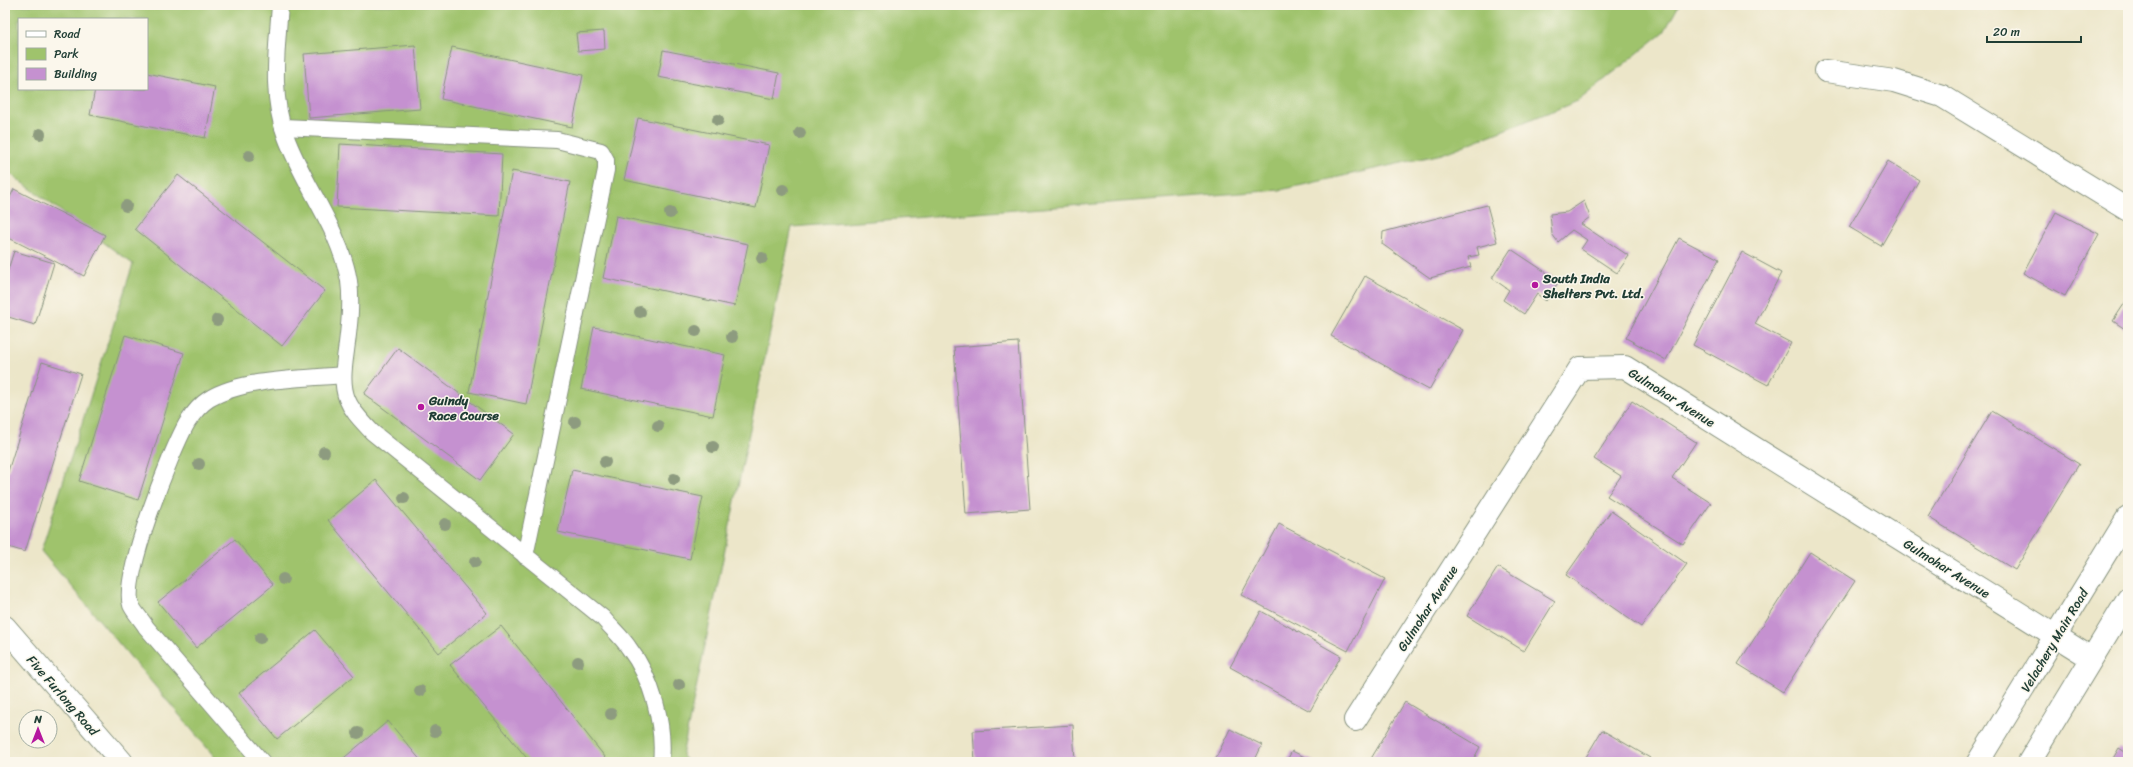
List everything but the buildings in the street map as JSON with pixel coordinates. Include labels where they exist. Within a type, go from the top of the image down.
[{"type":"street","points":[[1826,71],[1894,81],[1942,96],[2128,210]]},
{"type":"street","name":"Gulmohar Avenue","points":[[1355,720],[1580,368],[1625,368],[2091,658]]},
{"type":"street","name":"Velachery Main Road","points":[[1978,762],[2056,637],[2128,517]]},
{"type":"street","points":[[2029,762],[2128,599]]},
{"type":"street","name":"Five Furlong Road","points":[[5,627],[122,762]]},
{"type":"lane","points":[[280,5],[276,80],[277,108],[300,169],[342,253],[349,282],[350,317],[343,375],[346,398],[354,412],[372,432],[603,618],[630,648],[649,685],[659,718],[661,762]]},
{"type":"lane","points":[[283,127],[557,140],[600,151],[606,160],[606,170],[525,556]]},
{"type":"lane","points":[[262,762],[146,627],[131,604],[130,590],[139,546],[162,478],[187,423],[208,400],[239,386],[343,375]]},
{"type":"green space","name":"Guindy Race Course","points":[[5,5],[1679,5],[1664,32],[1578,101],[1442,154],[1280,190],[792,227],[682,756],[688,762],[219,762],[41,551],[133,264],[5,170]]},
{"type":"place","name":"South India Shelters Pvt. Ltd.","points":[[1535,285]]},
{"type":"place","name":"Guindy Race Course","points":[[421,407]]}]
